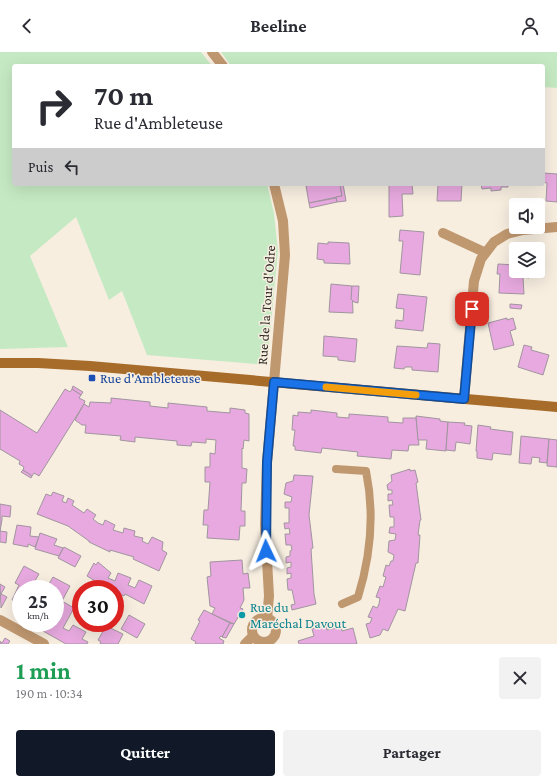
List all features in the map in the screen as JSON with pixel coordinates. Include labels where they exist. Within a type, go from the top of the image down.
[{"type":"street","points":[[212,52],[221,64]]},
{"type":"street","name":"Rue de la Tour d'Odre","points":[[267,619],[269,596],[265,508],[267,462],[285,245],[283,221],[274,186]]},
{"type":"street","points":[[464,399],[474,281],[484,252],[494,242],[515,231],[557,227]]},
{"type":"street","points":[[443,233],[484,252]]},
{"type":"street","points":[[0,363],[54,364],[557,407]]},
{"type":"street","points":[[260,619],[267,619],[272,621],[275,626],[274,641],[262,642],[253,636],[252,629],[254,623],[260,619]]},
{"type":"street","points":[[0,620],[44,644]]},
{"type":"street","points":[[245,644],[253,636]]},
{"type":"lane","points":[[336,469],[366,471],[371,505],[372,535],[364,580],[358,597],[342,604]]},
{"type":"green space","points":[[0,52],[201,52],[210,64],[12,64],[12,186],[267,186],[274,213],[278,251],[267,365],[147,355],[122,291],[109,300],[76,217],[30,256],[68,347],[0,349]]},
{"type":"green space","points":[[221,52],[557,52],[557,88],[545,87],[545,64],[230,64]]},
{"type":"building","points":[[545,173],[557,174],[557,202],[546,201],[547,183],[545,182]]},
{"type":"building","points":[[306,186],[340,186],[342,196],[309,203]]},
{"type":"building","points":[[340,186],[343,186],[346,201],[337,202],[336,197],[342,196]]},
{"type":"building","points":[[389,186],[412,186],[413,194],[402,194],[403,216],[389,217]]},
{"type":"building","points":[[438,186],[462,186],[461,201],[437,201]]},
{"type":"building","points":[[481,186],[508,186],[501,187],[501,190],[491,191],[491,188],[482,189]]},
{"type":"building","points":[[336,198],[337,202],[310,208],[309,203]]},
{"type":"building","points":[[400,230],[424,232],[420,275],[400,273],[403,241],[399,241]]},
{"type":"building","points":[[328,242],[349,243],[350,264],[324,263],[324,260],[317,259],[318,243],[328,244]]},
{"type":"building","points":[[498,264],[509,265],[509,278],[523,278],[524,294],[499,293],[500,274],[497,274]]},
{"type":"building","points":[[331,284],[352,286],[353,313],[329,312]]},
{"type":"building","points":[[352,286],[359,286],[358,303],[351,299]]},
{"type":"building","points":[[398,294],[427,297],[423,331],[395,328],[396,320],[403,321],[404,309],[396,308]]},
{"type":"building","points":[[510,304],[522,305],[521,309],[510,308]]},
{"type":"building","points":[[507,318],[507,320],[513,318],[516,329],[510,331],[514,345],[494,350],[488,323]]},
{"type":"building","points":[[324,336],[357,339],[355,362],[338,360],[338,357],[323,356]]},
{"type":"building","points":[[428,343],[440,344],[438,372],[412,370],[412,367],[405,367],[404,369],[394,368],[397,346],[427,348]]},
{"type":"building","points":[[524,345],[532,347],[531,350],[549,355],[543,375],[518,367]]},
{"type":"building","points":[[73,386],[83,392],[81,395],[72,389]]},
{"type":"building","points":[[65,389],[70,392],[72,389],[81,395],[79,398],[85,401],[84,404],[39,476],[34,473],[32,476],[23,470],[24,467],[19,464],[20,461],[0,449],[0,410],[37,433]]},
{"type":"building","points":[[111,398],[150,402],[150,406],[168,408],[168,403],[207,407],[207,411],[230,413],[230,408],[245,410],[245,413],[249,414],[249,441],[244,440],[243,449],[242,448],[242,468],[247,469],[246,483],[242,483],[241,511],[245,511],[245,526],[240,526],[239,540],[207,538],[208,525],[203,525],[204,510],[208,510],[210,482],[205,482],[205,467],[210,467],[210,453],[215,454],[216,440],[206,439],[206,443],[192,442],[191,446],[177,445],[177,441],[135,437],[135,442],[120,440],[121,436],[85,433],[86,425],[82,425],[75,420],[84,404],[89,407],[90,402],[111,403]]},
{"type":"building","points":[[311,410],[337,413],[337,417],[349,418],[349,414],[388,417],[388,422],[403,423],[403,418],[416,418],[419,445],[409,445],[408,451],[392,450],[391,459],[357,456],[358,452],[322,448],[321,453],[295,450],[295,446],[293,446],[295,430],[292,430],[293,415],[298,416],[298,412],[311,413]]},
{"type":"building","points":[[416,416],[440,419],[440,421],[448,422],[446,451],[426,449],[427,440],[418,440]]},
{"type":"building","points":[[448,422],[465,423],[464,425],[472,426],[470,444],[456,442],[455,451],[446,450]]},
{"type":"building","points":[[478,425],[491,427],[490,429],[513,432],[511,455],[493,453],[492,460],[477,458],[476,451]]},
{"type":"building","points":[[521,436],[549,439],[547,463],[539,462],[540,458],[532,457],[531,464],[519,463]]},
{"type":"building","points":[[549,439],[557,440],[557,467],[547,466]]},
{"type":"building","points":[[410,469],[410,471],[415,470],[418,482],[416,483],[421,520],[418,535],[420,535],[418,563],[416,563],[405,611],[398,609],[388,631],[383,629],[380,635],[370,638],[366,624],[370,623],[372,618],[368,617],[373,606],[377,608],[379,604],[380,598],[376,597],[380,586],[383,587],[386,577],[383,576],[386,565],[389,566],[391,561],[393,561],[394,555],[388,552],[389,541],[395,540],[396,534],[389,533],[390,527],[394,527],[394,517],[390,517],[389,505],[393,505],[392,500],[388,501],[388,494],[392,494],[392,490],[388,490],[387,485],[392,481],[391,475]]},
{"type":"building","points":[[23,470],[32,476],[31,478],[21,472]]},
{"type":"building","points":[[294,475],[313,476],[309,515],[313,548],[311,549],[316,604],[292,610],[291,605],[295,604],[292,590],[288,590],[287,579],[291,578],[291,573],[287,574],[287,568],[291,567],[291,562],[286,563],[286,557],[290,556],[290,551],[292,550],[291,545],[286,545],[285,534],[290,534],[289,528],[285,529],[284,523],[289,523],[289,508],[285,508],[285,502],[291,502],[292,497],[284,494],[286,483],[293,481]]},
{"type":"building","points":[[53,492],[64,496],[62,501],[66,503],[68,498],[74,501],[72,505],[84,513],[87,509],[96,515],[93,519],[98,523],[103,525],[105,520],[115,525],[113,530],[123,533],[124,528],[135,531],[134,536],[143,538],[142,541],[148,544],[152,537],[163,542],[162,550],[167,553],[159,571],[133,559],[134,557],[110,550],[110,552],[89,542],[68,526],[37,514],[46,494],[51,496]]},
{"type":"building","points":[[0,504],[11,506],[10,517],[2,516],[0,531]]},
{"type":"building","points":[[17,525],[31,527],[30,536],[39,537],[35,547],[28,544],[28,547],[13,544]]},
{"type":"building","points":[[0,531],[7,532],[6,543],[0,542]]},
{"type":"building","points":[[40,533],[57,539],[54,545],[63,548],[59,556],[35,549]]},
{"type":"building","points":[[64,547],[81,556],[75,567],[58,558]]},
{"type":"building","points":[[242,560],[243,574],[248,573],[250,588],[243,588],[244,600],[240,608],[243,609],[234,624],[212,614],[215,608],[210,606],[207,577],[211,576],[210,562]]},
{"type":"building","points":[[98,562],[111,573],[108,578],[113,580],[93,580],[87,576],[94,563],[96,565]]},
{"type":"building","points":[[24,566],[39,574],[35,580],[17,580]]},
{"type":"building","points":[[118,573],[131,578],[128,585],[135,588],[139,580],[152,586],[144,604],[125,594],[124,596],[124,580],[115,580]]},
{"type":"building","points":[[53,577],[59,580],[51,580]]},
{"type":"building","points":[[64,583],[70,586],[64,597]]},
{"type":"building","points":[[0,584],[5,587],[1,594],[7,597],[1,608]]},
{"type":"building","points":[[64,602],[72,607],[72,612],[64,626]]},
{"type":"building","points":[[204,610],[230,623],[222,637],[221,636],[219,638],[224,641],[223,644],[195,644],[196,642],[191,639],[200,621],[198,620]]},
{"type":"building","points":[[129,615],[145,624],[137,638],[124,631],[124,624]]},
{"type":"building","points":[[230,623],[234,624],[226,638],[222,637]]},
{"type":"building","points":[[326,625],[327,630],[341,627],[342,631],[353,628],[357,644],[299,644],[298,641],[314,636],[312,629]]},
{"type":"building","points":[[72,626],[72,632],[86,632],[82,639],[88,642],[87,644],[66,644],[45,632],[64,632],[64,628],[69,631]]},
{"type":"building","points":[[103,632],[119,632],[123,634],[118,644],[100,644],[101,642],[98,640]]},
{"type":"building","points":[[5,638],[10,641],[8,644],[0,644],[0,641],[2,643]]},
{"type":"slow traffic","points":[[326,387],[416,395]]},
{"type":"place","name":"Rue d'Ambleteuse","points":[[92,378]]},
{"type":"place","name":"Rue du Maréchal Davout","points":[[242,615]]},
{"type":"route","points":[[266,551],[265,508],[267,462],[274,382],[464,399],[472,309]]}]
